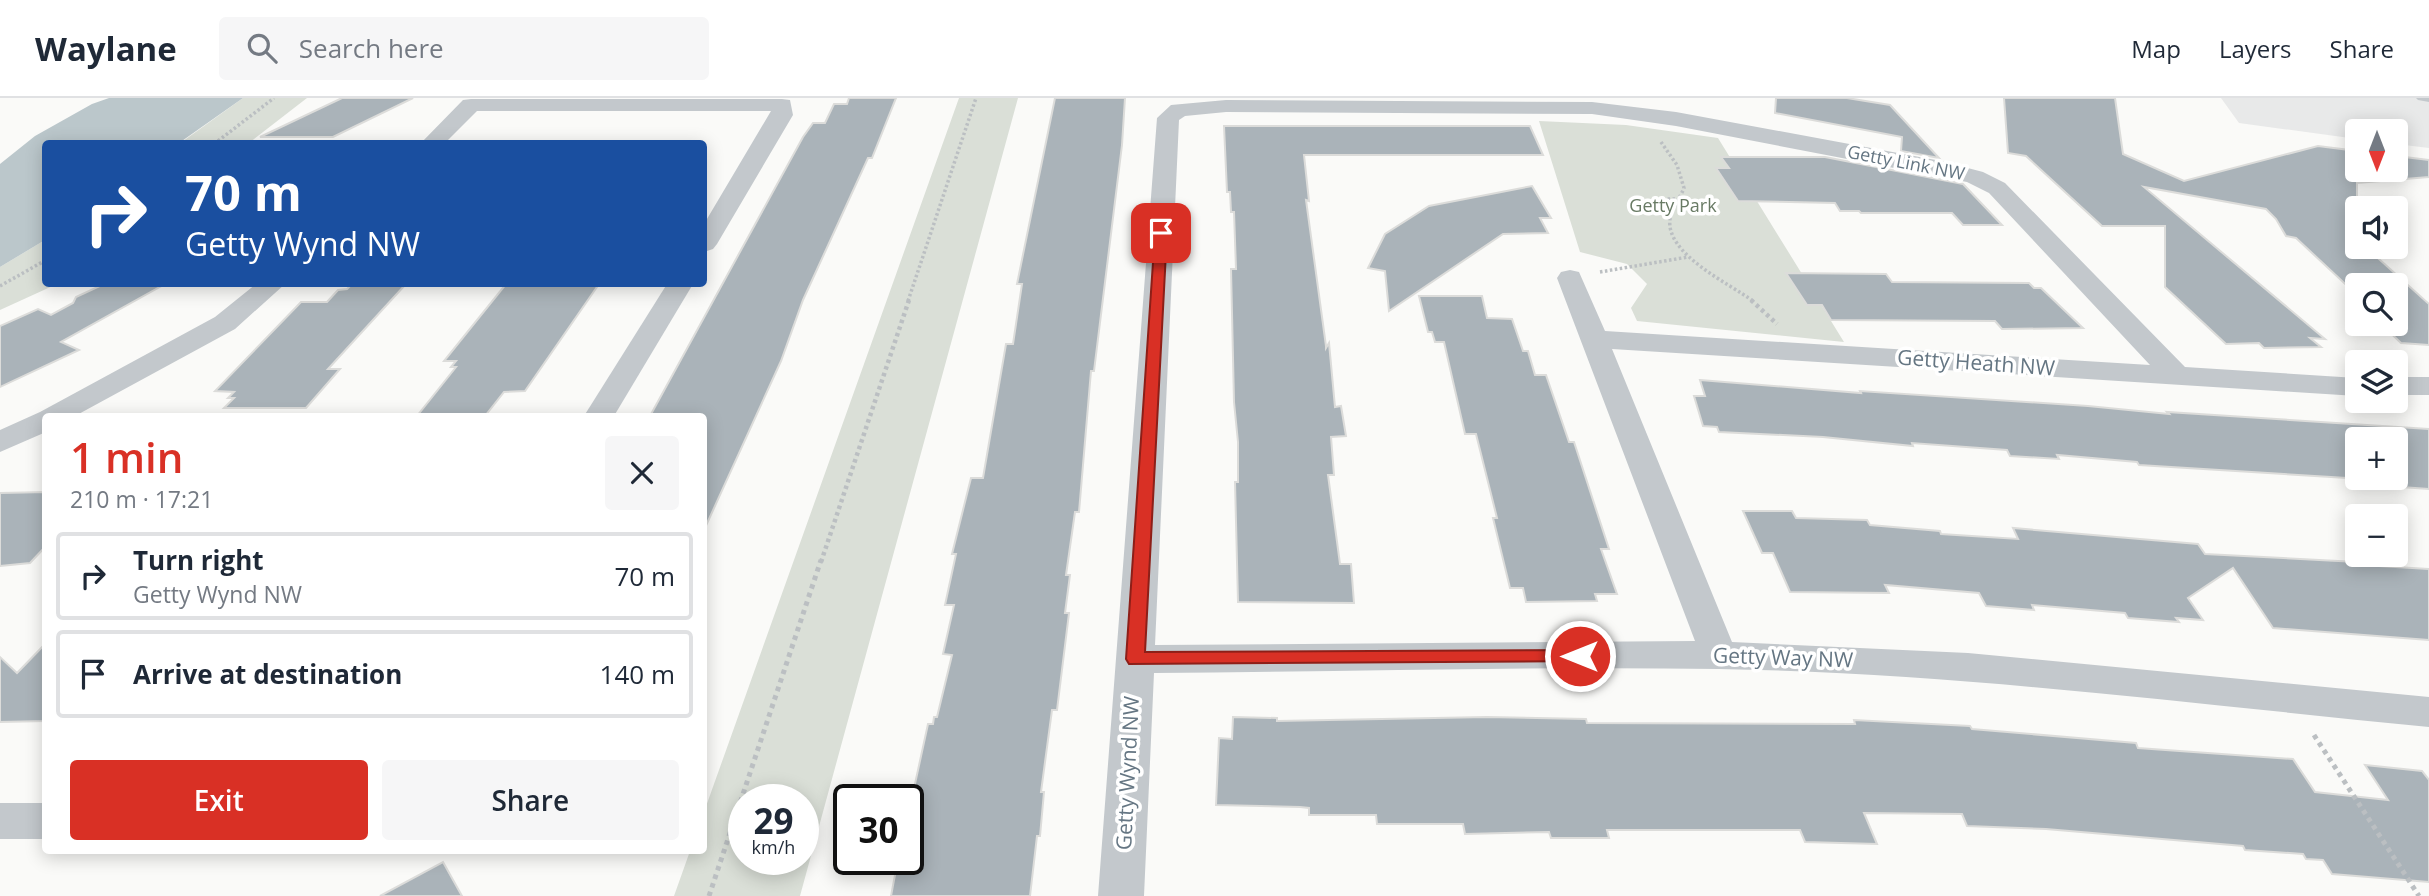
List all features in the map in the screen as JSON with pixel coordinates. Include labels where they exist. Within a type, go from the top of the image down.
[{"type":"street","points":[[435,140],[471,105],[633,101],[782,105],[782,115],[707,239]]},
{"type":"street","name":"Getty Wynd NW","points":[[1121,896],[1168,118],[1179,110],[1226,106],[1643,106]]},
{"type":"street","name":"Getty Link NW","points":[[1643,106],[1670,118],[1941,168],[1975,177],[1997,188],[2177,376]]},
{"type":"street","points":[[1570,278],[1719,656]]},
{"type":"street","points":[[60,413],[225,323],[268,287]]},
{"type":"street","points":[[601,413],[678,287]]},
{"type":"street","name":"Getty Heath NW","points":[[1594,339],[2345,386]]},
{"type":"street","points":[[2408,386],[2429,386]]},
{"type":"street","points":[[0,442],[42,422]]},
{"type":"street","name":"Getty Way NW","points":[[1135,659],[1719,656],[1968,667],[2429,712]]},
{"type":"street","points":[[0,821],[42,821]]},
{"type":"lane","points":[[2422,98],[2429,99]]},
{"type":"path","points":[[219,140],[274,98]]},
{"type":"path","points":[[709,896],[976,98]]},
{"type":"path","points":[[1670,118],[1660,141],[1682,176],[1684,188],[1670,217],[1669,227],[1676,243],[1689,257],[1757,302],[1772,316],[1794,351]]},
{"type":"path","points":[[1670,217],[1659,213],[1655,205],[1664,199],[1680,199]]},
{"type":"path","points":[[1570,278],[1635,264],[1689,257]]},
{"type":"path","points":[[0,286],[42,262]]},
{"type":"path","points":[[2291,699],[2419,896]]},
{"type":"shaded area","points":[[109,98],[243,98],[183,140],[42,140],[42,242],[0,267],[0,164],[35,136],[92,104]]},
{"type":"shaded area","points":[[2221,98],[2429,98],[2429,148],[2408,145],[2408,119],[2345,119],[2345,137],[2239,123]]},
{"type":"green space","points":[[243,98],[307,98],[253,140],[185,140]]},
{"type":"green space","points":[[959,98],[1018,98],[819,826],[819,784],[728,784],[728,875],[806,875],[800,896],[674,896],[689,854],[707,854],[707,804]]},
{"type":"green space","name":"Getty Park","points":[[1539,121],[1626,125],[1718,138],[1844,342],[1637,321],[1631,308],[1647,284],[1627,264],[1580,252]]},
{"type":"green space","points":[[42,242],[42,287],[50,287],[0,310],[0,267]]},
{"type":"building","points":[[342,98],[413,98],[333,137],[260,137]]},
{"type":"building","points":[[849,98],[896,98],[872,158],[868,158],[803,300],[781,361],[707,523],[707,413],[652,413],[803,137],[813,123],[825,123],[834,104],[847,104]]},
{"type":"building","points":[[1055,98],[1125,98],[1122,145],[1094,371],[1091,371],[1079,512],[1075,512],[1066,575],[1070,575],[1065,613],[1069,613],[1057,710],[1052,710],[1041,792],[1044,792],[1040,836],[1037,836],[1030,896],[891,896],[895,875],[924,875],[924,784],[915,784],[928,724],[933,724],[934,717],[937,717],[952,655],[943,654],[954,605],[945,605],[956,554],[952,554],[971,478],[983,478],[1006,344],[1013,344],[1022,284],[1017,284]]},
{"type":"building","points":[[1776,98],[1847,98],[1890,105],[1939,158],[1901,151],[1902,137],[1775,113]]},
{"type":"building","points":[[2004,98],[2115,98],[2123,154],[2184,181],[2318,146],[2345,149],[2345,182],[2369,182],[2357,183],[2357,196],[2345,196],[2345,259],[2379,259],[2395,273],[2345,273],[2345,284],[2296,238],[2286,236],[2266,209],[2144,187],[2325,339],[2310,338],[2321,347],[2264,348],[2259,343],[2226,344],[2165,287],[2165,226],[2102,226],[2026,156],[2008,153]]},
{"type":"building","points":[[1224,126],[1530,126],[1543,155],[1304,155],[1309,201],[1306,200],[1326,348],[1329,343],[1335,407],[1341,406],[1346,436],[1331,437],[1334,475],[1328,475],[1340,564],[1351,564],[1354,603],[1238,602],[1235,482],[1238,482],[1238,442],[1234,402],[1231,269],[1236,269],[1234,212],[1231,212],[1230,192],[1227,192]]},
{"type":"building","points":[[1721,157],[1825,157],[1963,184],[2002,225],[1963,225],[1952,213],[1861,213],[1840,211],[1835,203],[1738,201],[1716,168],[1729,168]]},
{"type":"building","points":[[2408,157],[2429,160],[2429,177],[2408,179]]},
{"type":"building","points":[[1532,186],[1551,218],[1540,218],[1548,233],[1503,234],[1389,311],[1385,271],[1368,268],[1385,234],[1429,206]]},
{"type":"building","points":[[1786,273],[1886,274],[1892,282],[2029,283],[2034,288],[2041,288],[2083,328],[2002,329],[1995,321],[1831,320],[1822,305],[1807,305]]},
{"type":"building","points":[[2408,285],[2429,304],[2429,345],[2401,343],[2394,336],[2408,336]]},
{"type":"building","points":[[98,287],[160,287],[61,342],[79,350],[0,387],[0,326],[38,309],[51,315],[73,303],[76,297]]},
{"type":"building","points":[[403,287],[328,369],[340,369],[306,408],[224,408],[234,398],[228,398],[234,392],[215,391],[301,302],[327,302],[338,290]]},
{"type":"building","points":[[504,287],[597,287],[525,391],[504,392],[487,413],[419,413],[456,367],[451,367],[456,361],[444,361]]},
{"type":"building","points":[[1419,296],[1482,296],[1487,318],[1512,319],[1523,351],[1528,351],[1535,375],[1546,375],[1569,442],[1574,442],[1609,549],[1601,549],[1617,594],[1595,594],[1597,601],[1526,602],[1523,588],[1510,588],[1493,518],[1497,518],[1476,434],[1465,434],[1444,342],[1435,342],[1432,332],[1428,332]]},
{"type":"building","points":[[1700,380],[1861,393],[1860,391],[2088,406],[2169,414],[2167,412],[2398,427],[2345,427],[2345,478],[2139,465],[2137,462],[2057,455],[2059,459],[2010,456],[2007,450],[1912,443],[1913,446],[1823,437],[1719,432],[1717,427],[1703,426],[1694,396],[1705,396]]},
{"type":"building","points":[[2408,428],[2429,429],[2429,489],[2408,488]]},
{"type":"building","points":[[42,492],[42,550],[30,563],[0,566],[0,493]]},
{"type":"building","points":[[1743,511],[1792,511],[1796,518],[1867,520],[1870,525],[1940,531],[1941,534],[2018,539],[2013,528],[2198,544],[2205,554],[2345,561],[2345,567],[2429,569],[2429,640],[2273,628],[2233,568],[2188,598],[2203,620],[2176,618],[2179,622],[2128,618],[2125,613],[2032,605],[2034,610],[1986,606],[1979,593],[1885,585],[1889,593],[1790,592],[1773,553],[1762,553]]},
{"type":"building","points":[[42,647],[42,721],[0,722],[0,657],[17,673]]},
{"type":"building","points":[[1233,717],[1277,718],[1277,721],[1487,717],[1586,719],[1587,723],[1855,724],[1854,720],[1970,726],[1972,729],[2136,743],[2138,748],[2293,759],[2315,792],[2388,800],[2365,765],[2422,771],[2429,780],[2429,882],[2332,874],[2323,860],[2306,859],[2303,854],[2245,850],[2243,846],[2046,829],[1967,826],[1962,814],[1864,813],[1877,844],[1805,842],[1800,830],[1607,830],[1609,838],[1551,838],[1549,832],[1465,834],[1463,824],[1377,824],[1376,815],[1309,815],[1309,808],[1300,807],[1216,805],[1219,738],[1232,739]]},
{"type":"building","points":[[443,862],[462,896],[380,896]]},
{"type":"route","points":[[1161,233],[1135,659],[1580,656]]}]
